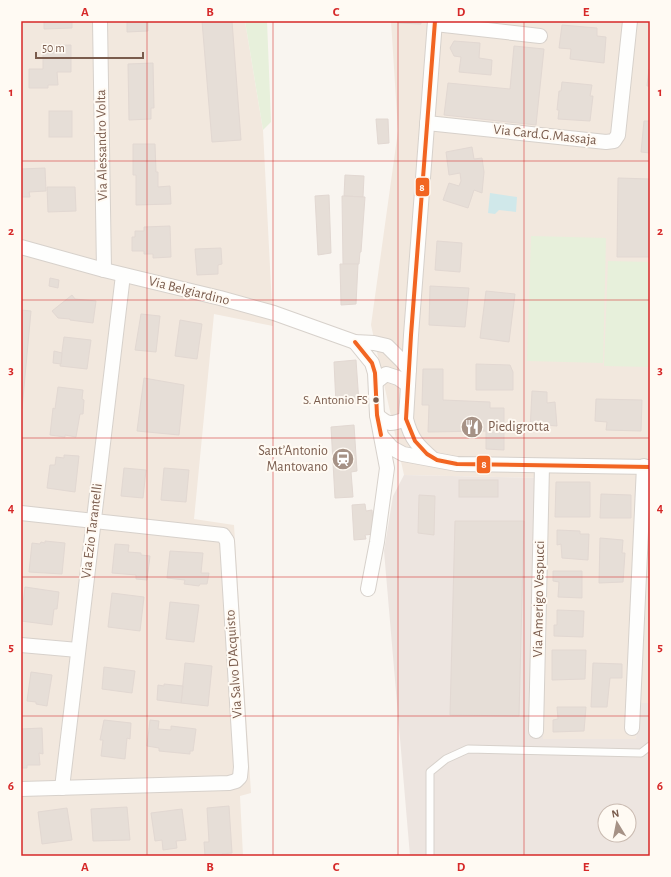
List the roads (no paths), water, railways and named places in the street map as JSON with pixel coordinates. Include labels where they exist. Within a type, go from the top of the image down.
[{"type":"street","name":"Via Alessandro Volta","points":[[100,21],[104,270]]},
{"type":"street","name":"Via Card.G.Massaja","points":[[427,123],[606,142],[614,140],[618,135],[630,21]]},
{"type":"street","points":[[433,459],[417,445],[409,430],[406,419],[435,22],[540,36]]},
{"type":"street","name":"Via Belgiardino","points":[[21,247],[123,275],[220,298],[274,313],[354,342]]},
{"type":"street","name":"Via Ezio Tarantelli","points":[[62,788],[123,275]]},
{"type":"street","points":[[376,382],[380,363],[411,335]]},
{"type":"street","points":[[354,342],[374,343],[387,346],[409,370]]},
{"type":"street","points":[[354,342],[372,363],[375,373],[377,415],[387,468],[377,542],[368,589]]},
{"type":"street","points":[[376,382],[386,374],[398,378],[408,385]]},
{"type":"street","points":[[377,415],[384,422],[393,424],[406,419]]},
{"type":"street","points":[[382,437],[392,448],[403,454],[457,464],[647,467],[632,728]]},
{"type":"street","points":[[387,468],[410,448],[414,439]]},
{"type":"street","name":"Via Amerigo Vespucci","points":[[536,731],[542,466]]},
{"type":"street","name":"Via Salvo D'Acquisto","points":[[21,513],[223,535],[227,541],[240,777],[236,781],[229,783],[21,789]]},
{"type":"street","points":[[21,645],[78,650]]},
{"type":"lane","points":[[430,856],[430,772],[446,759],[468,749],[640,753],[650,746]]},
{"type":"water","points":[[490,193],[517,197],[516,212],[499,210],[495,214],[488,213]]},
{"type":"place","name":"S. Antonio FS","points":[[376,400]]},
{"type":"place","name":"Piedigrotta","points":[[472,427]]},
{"type":"place","name":"Sant’Antonio Mantovano","points":[[343,459]]}]
